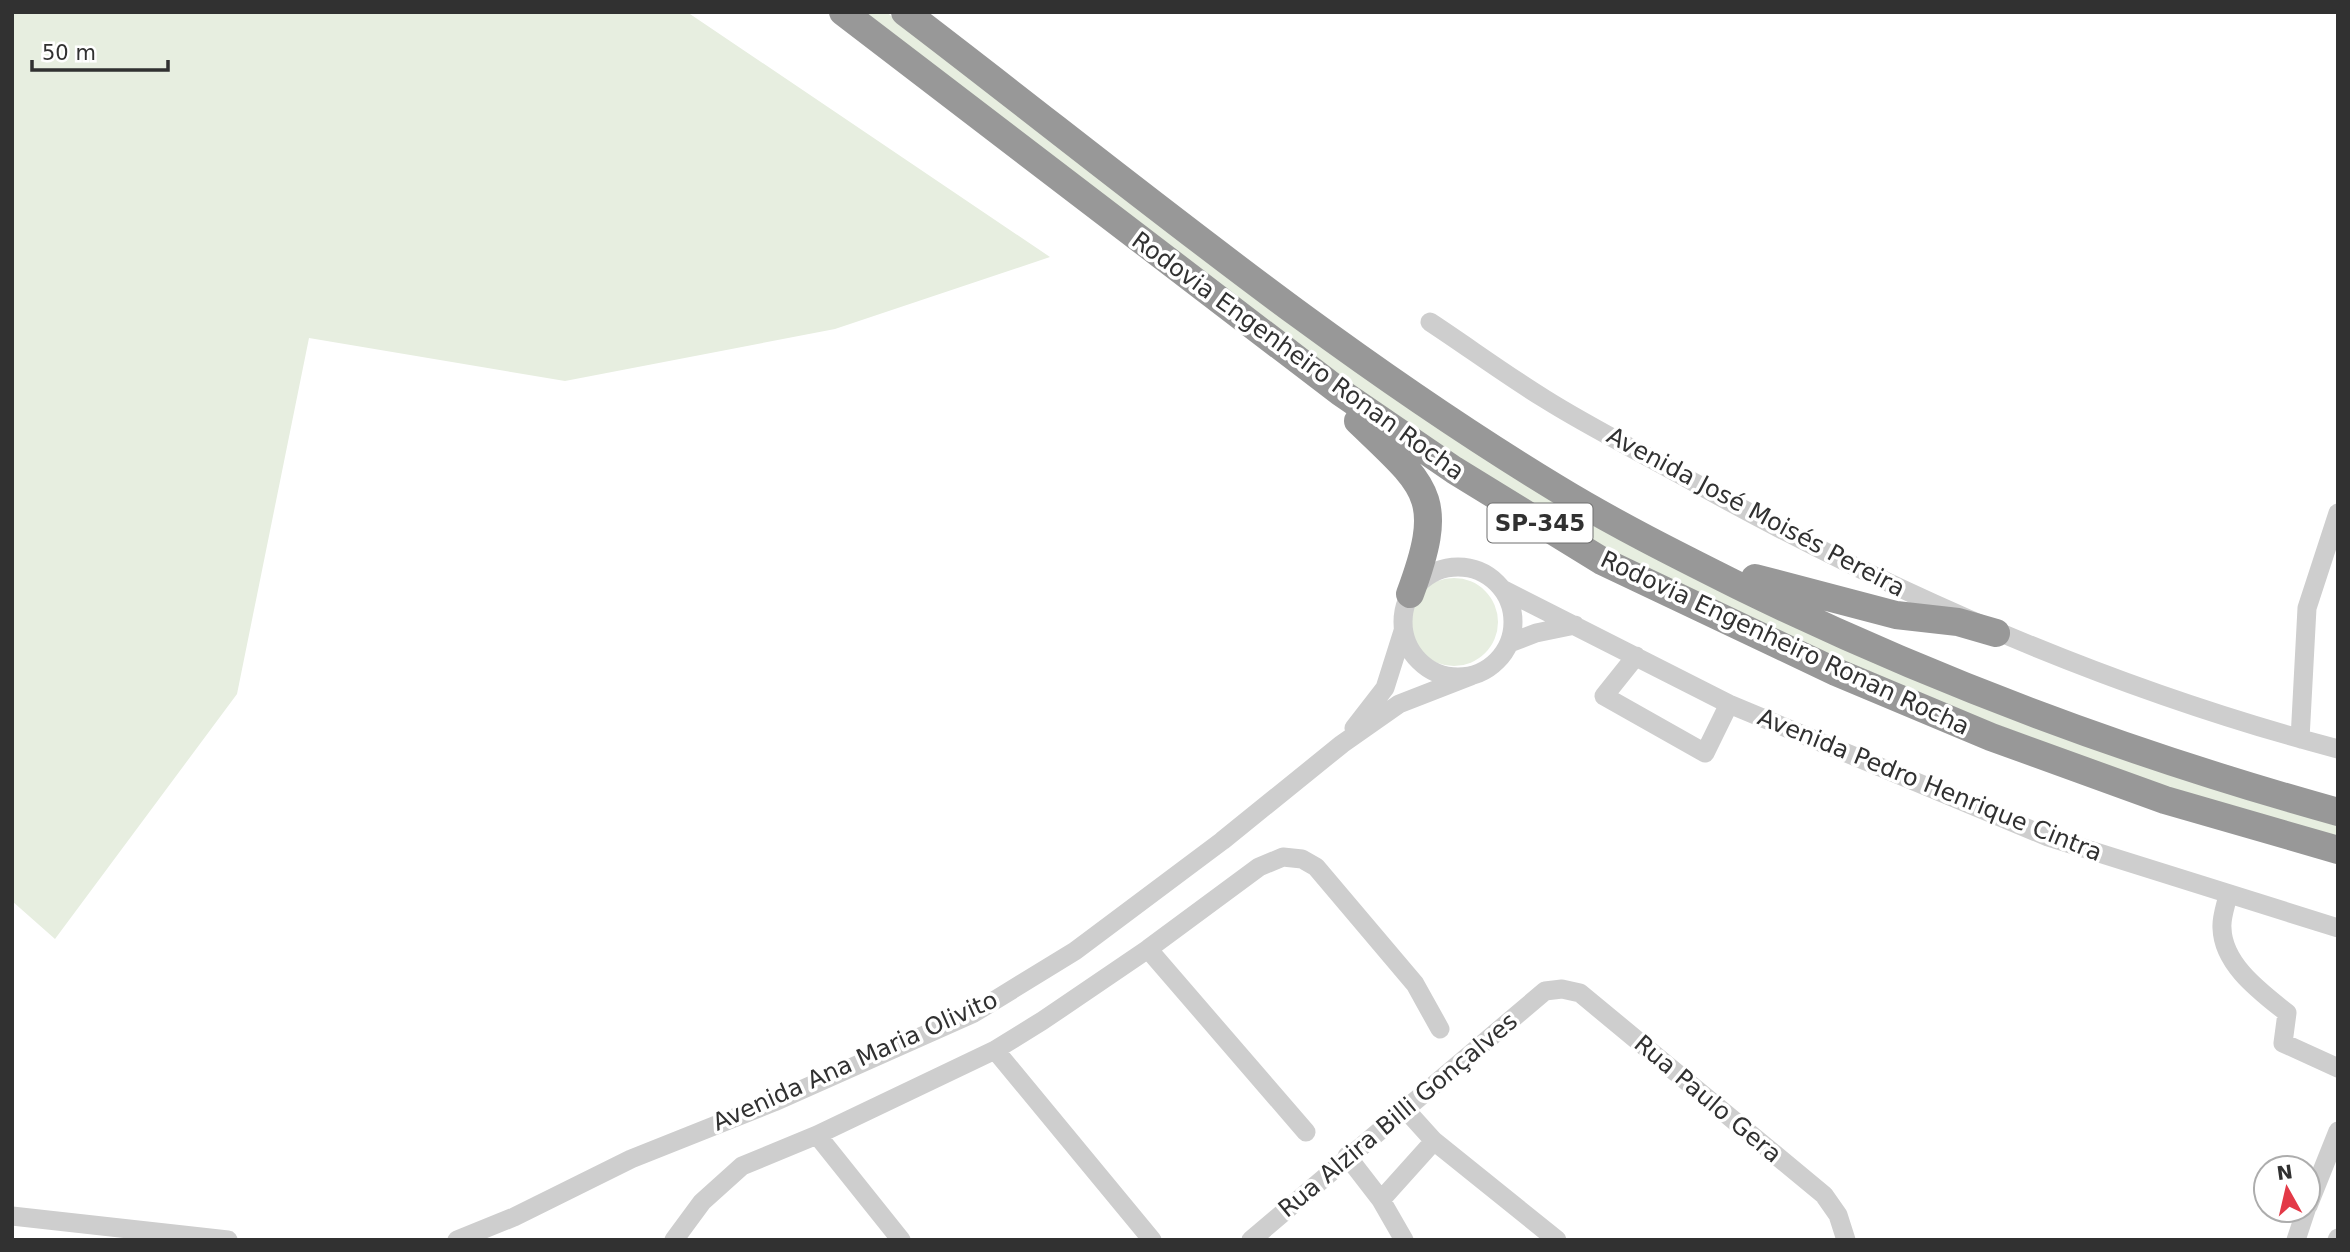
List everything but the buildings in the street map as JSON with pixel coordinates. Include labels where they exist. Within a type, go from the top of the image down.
[{"type":"highway","name":"Rodovia Engenheiro Ronan Rocha","points":[[843,12],[1279,347],[1434,457],[1602,561],[1836,672],[2082,773],[2255,828],[2338,850]]},
{"type":"highway","name":"Rodovia Engenheiro Ronan Rocha","points":[[909,15],[1301,318],[1458,427],[1559,490],[1659,546],[1833,632],[2001,701],[2130,749],[2338,812]]},
{"type":"highway","points":[[1279,347],[1409,470],[1417,481],[1427,508],[1429,537],[1410,594]]},
{"type":"highway","points":[[1659,546],[1803,593],[1896,615],[1958,622],[1996,633]]},
{"type":"street","name":"Avenida José Moisés Pereira","points":[[1430,322],[1545,400],[1842,562],[1996,633],[2092,671],[2338,749]]},
{"type":"street","points":[[2300,739],[2307,608],[2338,513]]},
{"type":"street","points":[[1456,567],[1475,569],[1491,577],[1504,590],[1512,607],[1514,625],[1510,643],[1501,658],[1487,670],[1471,676],[1452,677],[1435,673],[1420,662],[1409,648],[1403,631],[1404,612],[1410,594],[1430,575],[1456,567]]},
{"type":"street","name":"Avenida Pedro Henrique Cintra","points":[[1504,590],[1729,704],[2048,837],[2338,928]]},
{"type":"street","points":[[1510,643],[1536,633],[1575,625]]},
{"type":"street","name":"Avenida Ana Maria Olivito","points":[[1342,744],[1385,688],[1403,631]]},
{"type":"street","points":[[1636,656],[1604,696],[1705,753],[1729,704]]},
{"type":"street","name":"Avenida Ana Maria Olivito","points":[[457,1240],[514,1217],[631,1159],[774,1102],[974,1013],[1075,951],[1222,841],[1342,744],[1399,704],[1471,676]]},
{"type":"street","name":"Avenida Ana Maria Olivito","points":[[674,1240],[702,1202],[742,1166],[817,1135],[995,1050],[1148,949],[1259,867],[1283,857],[1302,859],[1316,867],[1415,984],[1440,1029]]},
{"type":"street","points":[[2228,895],[2222,928],[2232,960],[2259,991],[2287,1013],[2283,1043],[2338,1068]]},
{"type":"street","points":[[1148,949],[1306,1132]]},
{"type":"street","name":"Rua Paulo Gera","points":[[1545,991],[1562,989],[1580,993],[1750,1133],[1824,1195],[1838,1215],[1846,1240]]},
{"type":"street","name":"Rua Alzira Billi Gonçalves","points":[[1251,1240],[1545,991]]},
{"type":"street","points":[[995,1050],[1152,1240]]},
{"type":"street","points":[[1406,1110],[1434,1142],[1557,1240]]},
{"type":"street","points":[[2322,1170],[2338,1130]]},
{"type":"street","points":[[817,1135],[901,1240]]},
{"type":"street","points":[[1381,1200],[1434,1142]]},
{"type":"street","points":[[1348,1156],[1381,1200],[1404,1240]]},
{"type":"street","points":[[12,1216],[228,1240]]},
{"type":"street","name":"Avenida Ana Maria Olivito","points":[[488,1240],[514,1217]]},
{"type":"shaded area","points":[[12,12],[687,12],[1050,257],[835,329],[565,381],[309,338],[237,694],[55,939],[12,901]]},
{"type":"shaded area","points":[[858,12],[886,12],[1172,233],[1651,554],[2338,822],[2338,839],[2201,801],[1902,689],[1636,564],[1550,516],[1382,408]]},
{"type":"shaded area","points":[[1454,578],[1471,582],[1485,591],[1494,605],[1498,622],[1494,639],[1485,653],[1471,662],[1454,666],[1437,662],[1423,653],[1414,639],[1410,622],[1414,605],[1423,591],[1437,582]]}]
